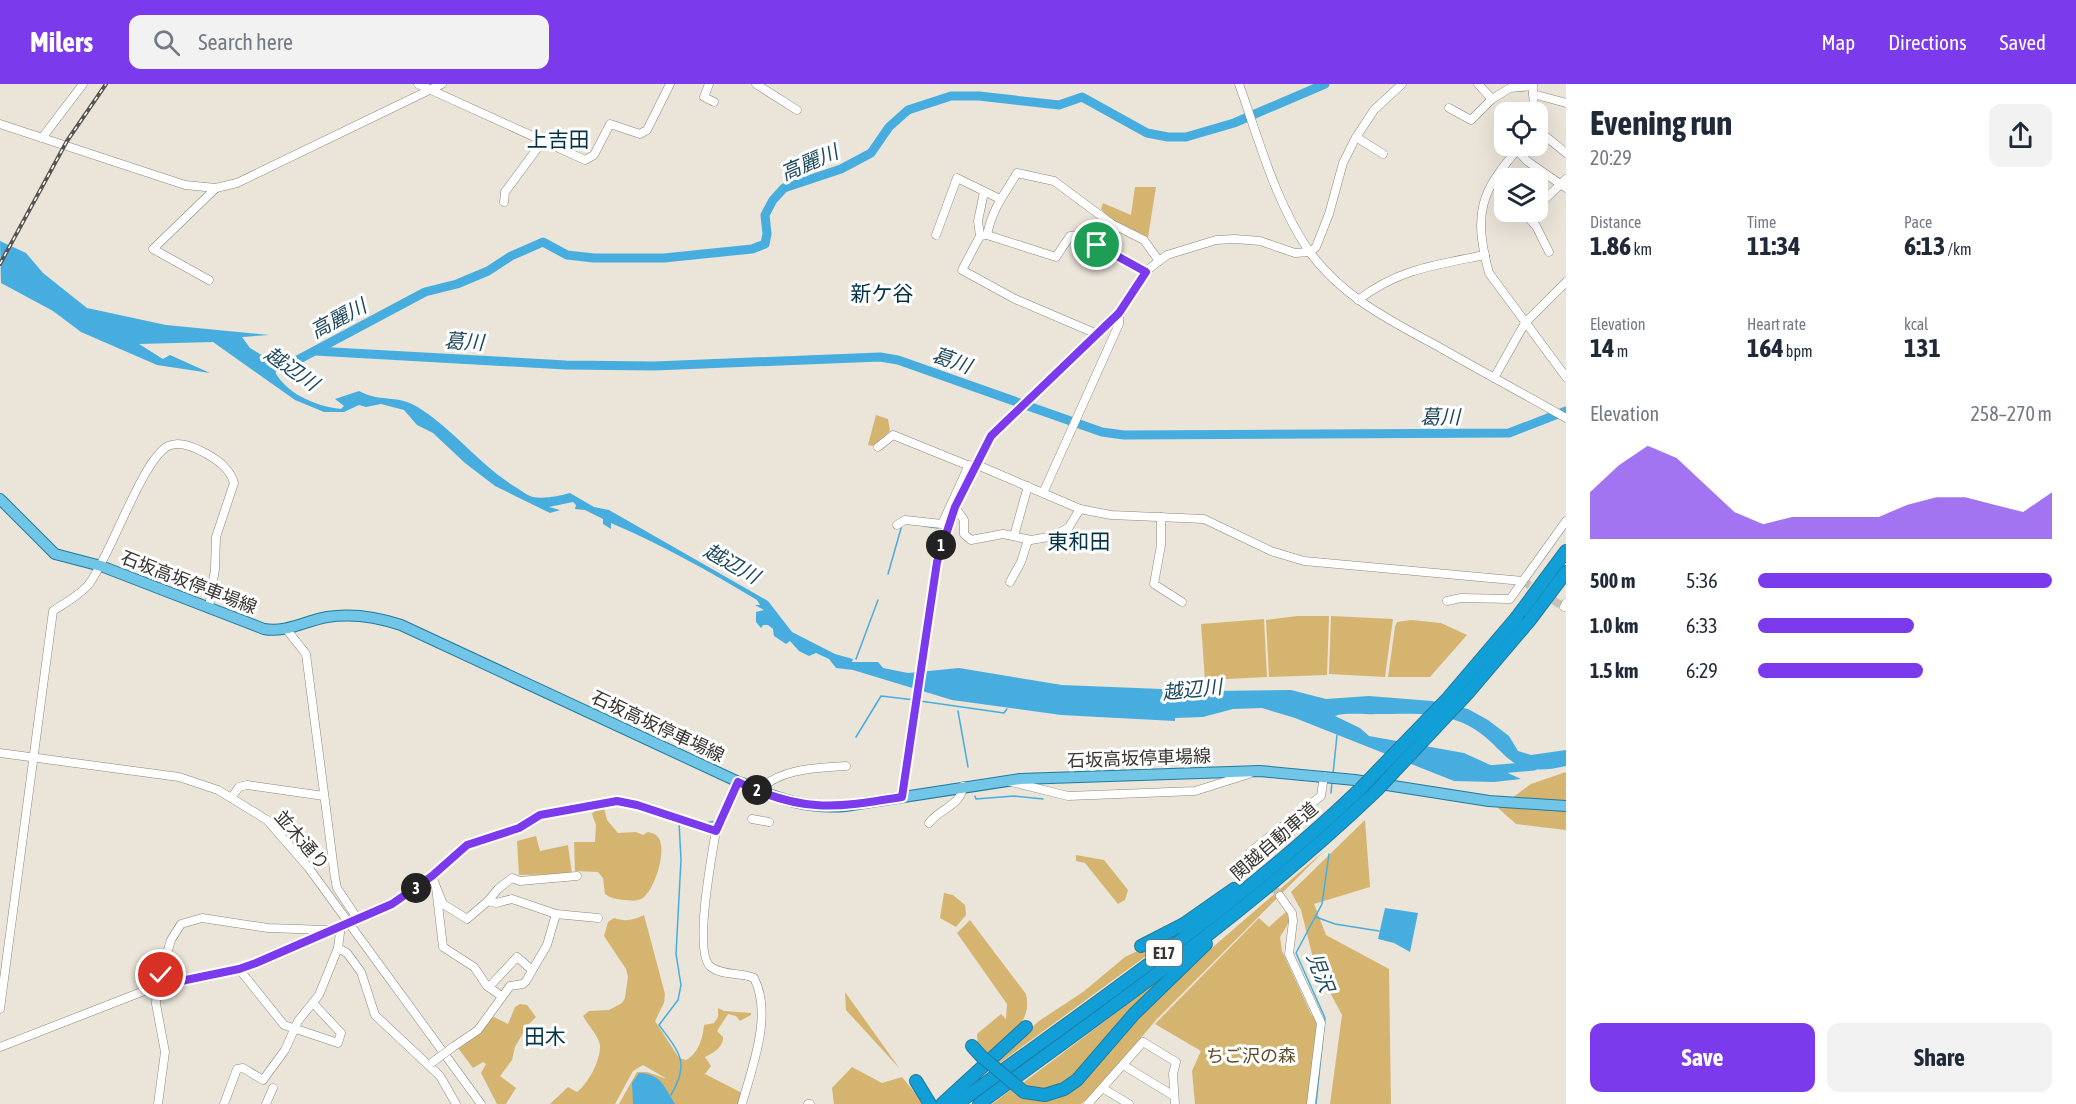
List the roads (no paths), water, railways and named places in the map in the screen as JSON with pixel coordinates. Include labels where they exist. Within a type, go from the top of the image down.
[{"type":"highway","name":"関越自動車道","points":[[957,1104],[1202,924],[1285,857],[1351,798],[1448,698],[1517,617],[1566,551]]},
{"type":"highway","name":"関越自動車道","points":[[979,1104],[1202,938],[1319,844],[1377,790],[1455,708],[1530,620],[1566,572]]},
{"type":"highway","points":[[1141,946],[1184,924],[1220,899],[1316,822],[1351,798]]},
{"type":"highway","points":[[972,1046],[1024,1092],[1045,1095],[1064,1089],[1077,1080],[1134,1014],[1189,959],[1319,844]]},
{"type":"highway","points":[[942,1104],[1026,1027]]},
{"type":"highway","points":[[918,1085],[930,1104]]},
{"type":"main road","name":"石坂高坂停車場線","points":[[0,499],[55,554],[101,566],[264,629],[286,630],[341,616],[366,616],[401,625],[738,782],[789,803],[817,808],[1004,780],[1260,771],[1330,777],[1489,801],[1566,806]]},
{"type":"street","points":[[42,138],[83,84]]},
{"type":"street","points":[[418,84],[542,142],[580,158],[590,159],[610,124],[640,134],[647,130],[670,84]]},
{"type":"street","points":[[0,124],[185,185],[216,188],[252,176],[442,84]]},
{"type":"street","points":[[709,84],[704,97],[714,102]]},
{"type":"street","points":[[756,84],[797,110]]},
{"type":"street","points":[[1239,84],[1285,208],[1310,252],[1336,282],[1358,300],[1566,418]]},
{"type":"street","points":[[897,525],[905,520],[942,524],[991,436],[1119,313],[1146,272],[1159,261],[1188,247],[1235,239],[1260,241],[1295,253],[1310,252],[1319,244],[1343,163],[1356,137],[1374,110],[1402,84]]},
{"type":"street","points":[[1478,84],[1492,99]]},
{"type":"street","points":[[1449,108],[1471,120],[1492,99],[1510,88],[1533,88],[1566,104]]},
{"type":"street","points":[[1356,137],[1383,154]]},
{"type":"street","points":[[1548,138],[1566,153]]},
{"type":"street","points":[[504,202],[505,192],[542,142]]},
{"type":"street","points":[[1512,156],[1483,201],[1481,220],[1489,273],[1566,377]]},
{"type":"street","points":[[1524,156],[1527,161],[1565,183],[1548,197]]},
{"type":"street","points":[[1097,334],[1015,299],[962,270],[984,235],[993,211],[1017,173],[1054,181],[1112,224],[1143,240],[1159,261]]},
{"type":"street","points":[[936,235],[957,178],[1000,199]]},
{"type":"street","points":[[209,279],[156,252],[155,246],[198,208],[216,188]]},
{"type":"street","points":[[984,192],[978,221],[984,235],[1056,257],[1070,236],[1077,236],[1146,272]]},
{"type":"street","points":[[1532,222],[1550,252]]},
{"type":"street","points":[[1358,300],[1394,277],[1438,264],[1485,255]]},
{"type":"street","points":[[1494,378],[1525,323],[1566,282]]},
{"type":"street","points":[[1043,493],[1119,324],[1119,313]]},
{"type":"street","points":[[878,447],[893,435],[1028,486],[1080,509],[1111,515],[1211,521],[1271,551],[1304,561],[1523,581]]},
{"type":"street","points":[[0,1009],[53,611],[83,591],[101,566],[156,458],[169,445],[180,443],[192,447],[223,465],[229,470],[234,483],[216,537],[215,569],[209,607]]},
{"type":"street","points":[[902,797],[939,553],[955,507],[973,466]]},
{"type":"street","points":[[1014,536],[1028,486]]},
{"type":"street","points":[[955,507],[964,520],[964,534],[968,539],[1003,534],[1028,540],[1062,532],[1080,509]]},
{"type":"street","points":[[1161,517],[1161,545],[1154,584],[1182,602]]},
{"type":"street","points":[[1447,601],[1461,598],[1510,598],[1566,521]]},
{"type":"street","points":[[1010,582],[1021,562],[1028,540]]},
{"type":"street","points":[[286,630],[306,654],[337,888],[357,918]]},
{"type":"street","name":"並木通り","points":[[0,753],[179,777],[205,784],[232,797],[279,832],[308,867],[344,924],[481,1104]]},
{"type":"street","points":[[759,791],[764,784],[805,768],[846,766]]},
{"type":"street","points":[[1004,780],[1068,796],[1195,791],[1260,771]]},
{"type":"street","points":[[1251,860],[1250,852],[1321,796],[1330,777]]},
{"type":"street","points":[[738,782],[716,831],[704,925],[704,958],[708,965],[720,972],[742,973],[754,978],[761,1020],[742,1104]]},
{"type":"street","points":[[232,797],[239,787],[247,785],[324,796]]},
{"type":"street","points":[[928,824],[942,809],[957,802],[963,786]]},
{"type":"street","points":[[0,1047],[157,986],[239,969],[392,904],[432,876],[467,845],[519,828],[540,815],[611,801],[630,803],[716,831]]},
{"type":"street","points":[[752,819],[769,822]]},
{"type":"street","points":[[432,876],[443,904],[467,919],[512,878],[520,880],[577,876]]},
{"type":"street","points":[[436,887],[443,947],[474,968],[489,987],[500,995]]},
{"type":"street","points":[[1280,896],[1292,913],[1289,954],[1321,1023],[1311,1104]]},
{"type":"street","points":[[488,902],[496,903],[512,899],[556,914],[598,918]]},
{"type":"street","points":[[430,1064],[478,1030],[500,995],[510,986],[523,984],[547,945],[556,914]]},
{"type":"street","points":[[158,1104],[165,1052],[156,1004],[157,986],[171,940],[184,922],[202,918],[268,928],[328,930]]},
{"type":"street","points":[[224,1104],[237,1069],[243,1068],[263,1080],[285,1050],[293,1030],[326,982],[344,924]]},
{"type":"street","points":[[338,948],[347,953],[361,972],[375,1015],[430,1064],[446,1083],[456,1104]]},
{"type":"street","points":[[489,987],[517,957],[532,970]]},
{"type":"street","points":[[239,969],[278,1020],[293,1030],[338,1043],[341,1033],[313,1003]]},
{"type":"street","points":[[1088,1104],[1104,1089],[1143,1042],[1176,1062],[1173,1074],[1174,1100]]},
{"type":"street","points":[[1123,1065],[1174,1100]]},
{"type":"street","points":[[266,1104],[273,1088]]},
{"type":"street","points":[[1104,1089],[1129,1104]]},
{"type":"water","points":[[0,241],[26,253],[43,273],[87,308],[166,325],[269,335],[242,337],[250,348],[270,360],[274,371],[288,388],[308,400],[341,409],[344,406],[335,399],[359,391],[416,406],[442,425],[503,479],[527,495],[542,498],[570,493],[594,507],[609,510],[768,601],[792,632],[835,654],[853,659],[852,662],[878,662],[883,668],[908,673],[959,668],[1062,685],[1211,691],[1291,690],[1326,699],[1369,696],[1432,701],[1468,709],[1488,720],[1509,736],[1518,751],[1531,755],[1566,750],[1566,766],[1529,769],[1517,765],[1478,731],[1453,719],[1431,715],[1350,714],[1335,716],[1360,728],[1369,736],[1464,753],[1521,779],[1494,782],[1454,781],[1295,718],[1262,708],[1233,709],[1203,717],[1175,718],[1175,721],[1061,715],[952,700],[853,670],[836,668],[829,659],[816,653],[809,656],[799,651],[790,641],[786,644],[774,636],[773,629],[768,625],[763,625],[761,628],[756,622],[756,612],[764,610],[755,605],[760,605],[757,600],[685,559],[611,523],[611,529],[603,524],[603,519],[585,510],[575,509],[576,505],[573,502],[549,507],[560,510],[550,513],[495,486],[465,463],[433,433],[417,425],[404,410],[381,404],[366,407],[359,405],[344,412],[324,412],[295,400],[213,342],[139,344],[163,359],[170,355],[210,373],[157,365],[81,332],[53,311],[1,283]]},
{"type":"water","points":[[1385,908],[1418,913],[1410,952],[1394,943],[1378,939]]},
{"type":"water","points":[[639,1073],[658,1079],[675,1104],[633,1104],[632,1083]]},
{"type":"waterway","name":"高麗川","points":[[263,371],[290,364],[425,292],[457,284],[488,271],[511,256],[543,242],[567,255],[594,258],[664,258],[752,249],[765,244],[767,234],[765,215],[773,200],[784,188],[841,169],[871,153],[889,127],[908,110],[951,96],[979,96],[1059,105],[1082,97],[1147,133],[1168,137],[1186,137],[1234,123],[1325,84]]},
{"type":"waterway","name":"葛川","points":[[315,351],[566,365],[654,366],[880,357],[898,360],[1102,432],[1124,435],[1509,433],[1566,411]]},
{"type":"waterway","points":[[888,574],[902,525]]},
{"type":"waterway","points":[[924,526],[938,528]]},
{"type":"waterway","points":[[856,659],[878,600]]},
{"type":"waterway","points":[[856,737],[881,696],[915,700]]},
{"type":"waterway","points":[[920,701],[1004,713],[1007,709]]},
{"type":"waterway","points":[[958,711],[968,767]]},
{"type":"waterway","name":"児沢","points":[[1333,774],[1337,735]]},
{"type":"waterway","name":"越辺川","points":[[1488,770],[1534,766]]},
{"type":"waterway","points":[[743,778],[761,782],[766,780]]},
{"type":"waterway","name":"児沢","points":[[1331,793],[1332,782]]},
{"type":"waterway","points":[[975,796],[976,799],[1014,796],[1043,799]]},
{"type":"waterway","points":[[704,823],[717,821]]},
{"type":"waterway","points":[[671,1095],[680,1074],[680,1058],[659,1025],[678,1000],[681,985],[676,954],[681,860],[679,822]]},
{"type":"waterway","name":"児沢","points":[[1316,1104],[1325,1018],[1296,953],[1322,904],[1329,854]]},
{"type":"waterway","points":[[1316,917],[1335,924],[1379,931]]},
{"type":"tunnel","points":[[1523,581],[1564,607]]},
{"type":"tunnel","points":[[1251,860],[1280,896]]},
{"type":"railway","points":[[0,264],[67,141],[106,84]]},
{"type":"district","name":"上吉田","points":[[558,139]]},
{"type":"district","name":"新ケ谷","points":[[882,293]]},
{"type":"district","name":"東和田","points":[[1079,541]]},
{"type":"district","name":"田木","points":[[545,1036]]},
{"type":"park label","name":"ちご沢の森","points":[[1251,1055]]}]
